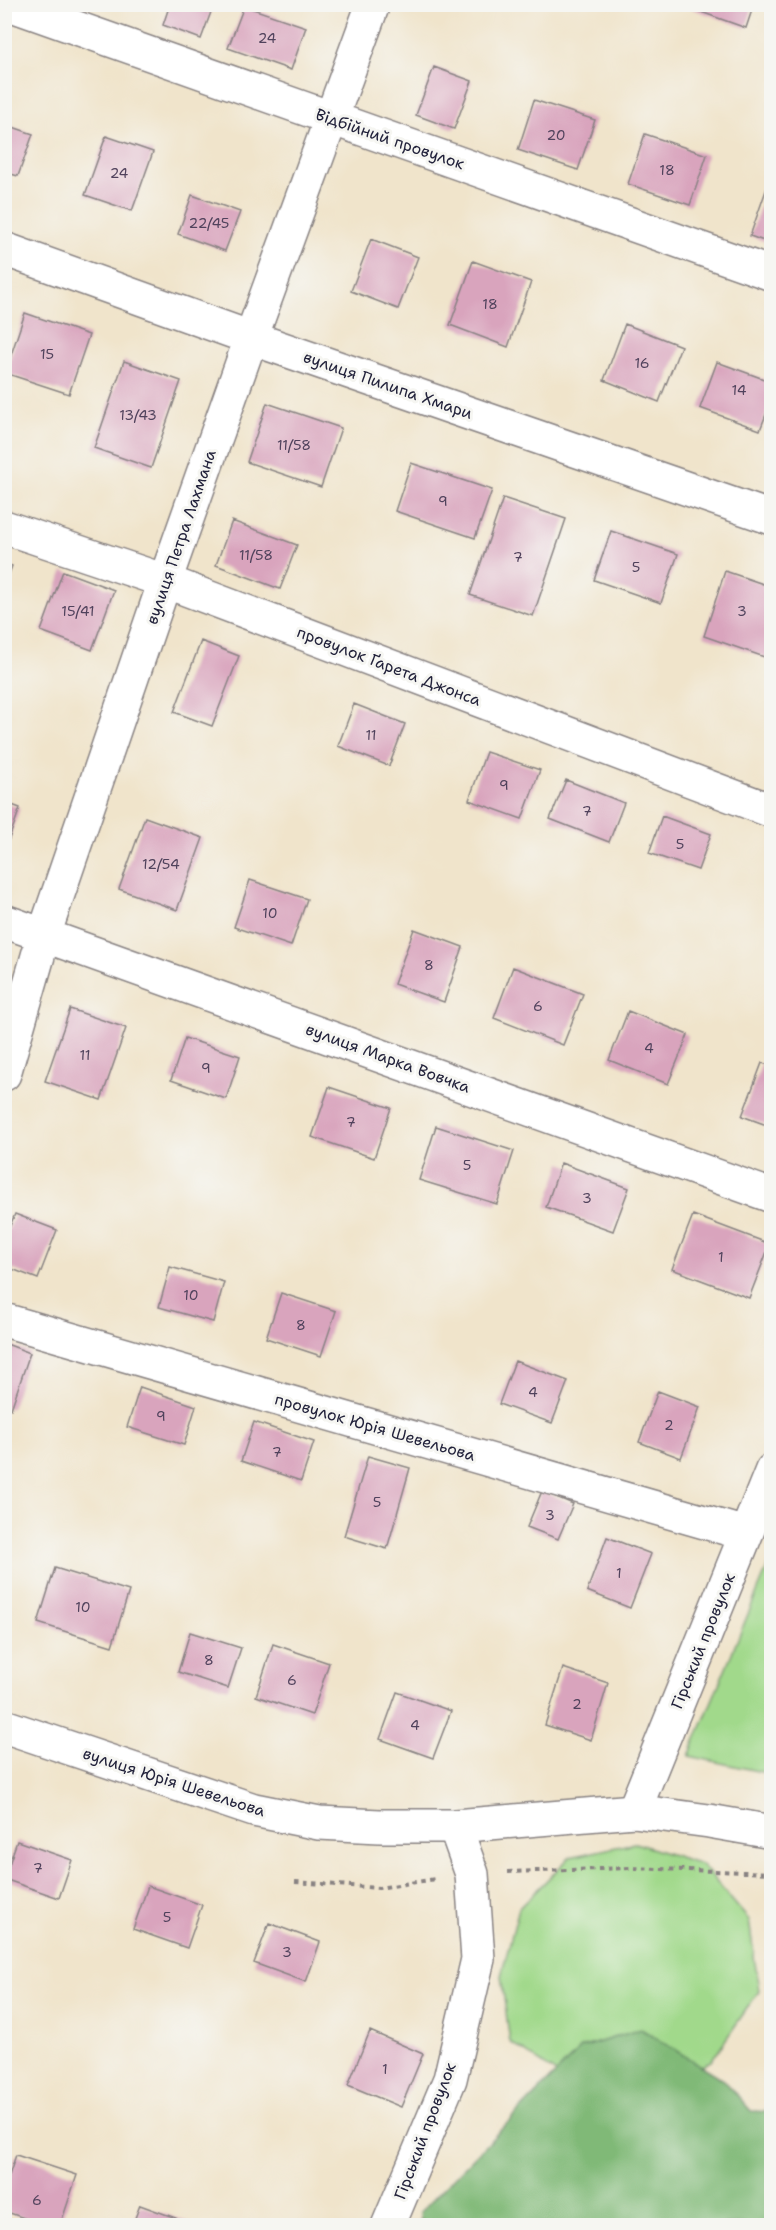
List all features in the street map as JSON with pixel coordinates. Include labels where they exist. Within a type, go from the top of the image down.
[{"type":"street","name":"Відбійний провулок","points":[[9,4],[771,274]]},
{"type":"street","name":"вулиця Петра Лахмана","points":[[4,1074],[44,935],[165,581],[373,4]]},
{"type":"street","name":"вулиця Пилипа Хмари","points":[[4,249],[251,338],[771,518]]},
{"type":"street","name":"провулок Ґарета Джонса","points":[[4,527],[165,581],[771,811]]},
{"type":"street","name":"вулиця Марка Вовчка","points":[[4,921],[771,1196]]},
{"type":"street","name":"провулок Юрія Шевельова","points":[[4,1320],[746,1534]]},
{"type":"street","name":"Гірський провулок","points":[[634,1811],[771,1470]]},
{"type":"street","name":"вулиця Юрія Шевельова","points":[[4,1726],[254,1810],[319,1823],[455,1826],[634,1811],[771,1832]]},
{"type":"street","name":"Гірський провулок","points":[[388,2226],[450,2079],[478,1959],[472,1874],[455,1826]]},
{"type":"path","points":[[295,1882],[379,1888],[472,1874],[630,1868],[771,1872]]},
{"type":"green space","points":[[771,1559],[771,1774],[689,1756]]},
{"type":"green space","points":[[635,1843],[701,1864],[749,1920],[759,1991],[711,2061],[641,2099],[574,2085],[510,2042],[501,1976],[519,1908],[570,1857]]},
{"type":"green space","points":[[641,2029],[724,2080],[751,2111],[771,2112],[771,2225],[421,2225],[420,2212],[581,2048]]},
{"type":"building","points":[[170,4],[214,4],[201,39],[163,25]]},
{"type":"building","points":[[692,4],[754,4],[746,28],[690,8]]},
{"type":"building","points":[[244,6],[306,27],[291,70],[228,48]]},
{"type":"building","points":[[434,67],[472,81],[454,129],[416,115]]},
{"type":"building","points":[[534,100],[595,120],[578,170],[518,150]]},
{"type":"building","points":[[4,124],[33,134],[18,176],[4,172]]},
{"type":"building","points":[[645,134],[707,155],[690,205],[628,184]]},
{"type":"building","points":[[106,136],[153,152],[132,211],[85,195]]},
{"type":"building","points":[[772,176],[772,244],[750,236]]},
{"type":"building","points":[[192,195],[240,212],[225,251],[178,234]]},
{"type":"building","points":[[371,239],[418,257],[398,309],[351,291]]},
{"type":"building","points":[[473,261],[531,282],[508,347],[450,325]]},
{"type":"building","points":[[25,313],[89,335],[69,394],[5,373]]},
{"type":"building","points":[[625,324],[681,346],[659,402],[604,380]]},
{"type":"building","points":[[124,361],[181,381],[151,468],[94,448]]},
{"type":"building","points":[[717,362],[772,382],[772,399],[760,430],[700,408]]},
{"type":"building","points":[[267,403],[341,428],[321,487],[247,462]]},
{"type":"building","points":[[411,463],[492,490],[475,538],[395,511]]},
{"type":"building","points":[[503,498],[566,519],[533,616],[470,595]]},
{"type":"building","points":[[232,521],[297,545],[280,589],[216,565]]},
{"type":"building","points":[[611,531],[678,554],[661,603],[594,580]]},
{"type":"building","points":[[4,563],[12,566],[5,585],[4,585]]},
{"type":"building","points":[[63,571],[114,590],[92,650],[41,631]]},
{"type":"building","points":[[725,571],[772,587],[770,659],[704,636]]},
{"type":"building","points":[[201,641],[239,656],[212,726],[174,712]]},
{"type":"building","points":[[354,704],[405,724],[389,766],[338,746]]},
{"type":"building","points":[[486,752],[540,770],[522,819],[469,800]]},
{"type":"building","points":[[566,780],[624,803],[609,842],[550,819]]},
{"type":"building","points":[[4,802],[20,808],[5,850],[4,850]]},
{"type":"building","points":[[662,816],[711,834],[698,870],[649,853]]},
{"type":"building","points":[[145,817],[203,838],[177,910],[119,889]]},
{"type":"building","points":[[250,880],[307,899],[291,946],[234,927]]},
{"type":"building","points":[[414,929],[463,947],[444,1002],[394,984]]},
{"type":"building","points":[[513,967],[583,994],[563,1045],[494,1018]]},
{"type":"building","points":[[70,1009],[126,1028],[101,1100],[45,1081]]},
{"type":"building","points":[[628,1011],[688,1035],[668,1084],[609,1060]]},
{"type":"building","points":[[185,1038],[240,1056],[226,1099],[171,1080]]},
{"type":"building","points":[[762,1063],[772,1066],[772,1127],[742,1116]]},
{"type":"building","points":[[329,1087],[391,1108],[374,1158],[312,1137]]},
{"type":"building","points":[[436,1126],[514,1151],[497,1204],[419,1180]]},
{"type":"building","points":[[561,1163],[629,1188],[613,1231],[546,1207]]},
{"type":"building","points":[[15,1214],[57,1230],[38,1279],[4,1266],[4,1240]]},
{"type":"building","points":[[693,1215],[770,1244],[749,1298],[672,1269]]},
{"type":"building","points":[[170,1267],[224,1282],[213,1322],[159,1307]]},
{"type":"building","points":[[281,1293],[336,1311],[321,1356],[266,1338]]},
{"type":"building","points":[[4,1343],[30,1353],[11,1409],[4,1406]]},
{"type":"building","points":[[515,1361],[568,1381],[552,1423],[499,1404]]},
{"type":"building","points":[[140,1387],[196,1406],[184,1445],[127,1427]]},
{"type":"building","points":[[658,1391],[700,1407],[681,1458],[639,1442]]},
{"type":"building","points":[[254,1422],[314,1442],[301,1481],[241,1461]]},
{"type":"building","points":[[368,1456],[410,1468],[387,1549],[344,1536]]},
{"type":"building","points":[[542,1491],[573,1504],[558,1539],[527,1527]]},
{"type":"building","points":[[607,1537],[651,1554],[630,1608],[587,1591]]},
{"type":"building","points":[[55,1568],[129,1591],[112,1646],[38,1623]]},
{"type":"building","points":[[190,1632],[241,1648],[228,1688],[178,1672]]},
{"type":"building","points":[[273,1644],[329,1663],[312,1715],[256,1696]]},
{"type":"building","points":[[563,1668],[608,1683],[591,1740],[545,1725]]},
{"type":"building","points":[[397,1692],[451,1711],[433,1758],[380,1739]]},
{"type":"building","points":[[17,1841],[72,1860],[59,1898],[4,1879]]},
{"type":"building","points":[[148,1886],[202,1905],[187,1948],[133,1929]]},
{"type":"building","points":[[269,1923],[320,1942],[306,1982],[254,1963]]},
{"type":"building","points":[[370,2031],[423,2054],[401,2107],[348,2085]]},
{"type":"building","points":[[16,2155],[77,2175],[60,2226],[47,2226],[4,2211],[4,2190]]},
{"type":"building","points":[[140,2205],[195,2225],[132,2226]]}]
